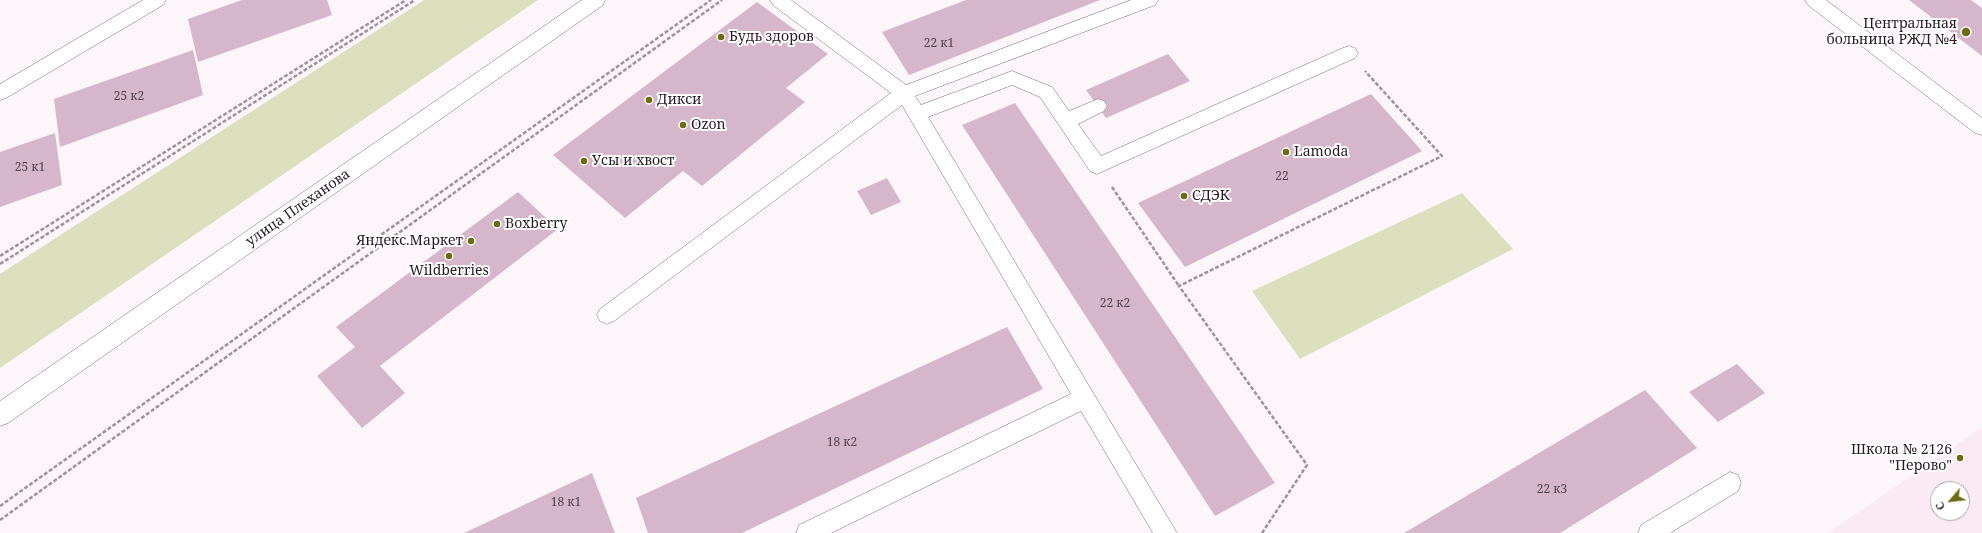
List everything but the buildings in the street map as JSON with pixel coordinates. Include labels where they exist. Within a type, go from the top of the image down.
[{"type":"street","name":"улица Плеханова","points":[[0,415],[596,0]]},
{"type":"lane","points":[[0,93],[157,0]]},
{"type":"lane","points":[[779,0],[904,93],[1166,533]]},
{"type":"lane","points":[[607,315],[904,93],[1149,0]]},
{"type":"lane","points":[[1814,0],[1982,128]]},
{"type":"lane","points":[[917,114],[1012,78],[1046,92],[1097,166],[1349,53]]},
{"type":"lane","points":[[1066,120],[1098,106]]},
{"type":"lane","points":[[807,533],[1085,398]]},
{"type":"lane","points":[[1649,533],[1730,483]]},
{"type":"path","points":[[0,256],[406,0]]},
{"type":"path","points":[[0,264],[415,0]]},
{"type":"path","points":[[0,506],[711,0]]},
{"type":"path","points":[[0,520],[722,0]]},
{"type":"path","points":[[1179,286],[1442,156],[1349,53]]},
{"type":"path","points":[[1109,183],[1179,286],[1307,465],[1262,533]]},
{"type":"shaded area","name":"Школа № 2126 \"Перово\"","points":[[1982,427],[1982,533],[1828,533]]},
{"type":"green space","points":[[424,0],[538,0],[0,368],[0,274]]},
{"type":"green space","points":[[1462,193],[1513,249],[1300,359],[1252,291]]},
{"type":"place","name":"Центральная больница РЖД №4","points":[[1966,32]]},
{"type":"place","name":"Будь здоров","points":[[721,37]]},
{"type":"place","name":"Дикси","points":[[649,100]]},
{"type":"place","name":"Ozon","points":[[683,125]]},
{"type":"place","name":"Lamoda","points":[[1286,152]]},
{"type":"place","name":"Усы и хвост","points":[[584,161]]},
{"type":"place","name":"СДЭК","points":[[1184,196]]},
{"type":"place","name":"Boxberry","points":[[497,224]]},
{"type":"place","name":"Яндекс.Маркет","points":[[471,241]]},
{"type":"place","name":"Wildberries","points":[[449,256]]},
{"type":"place","name":"Школа № 2126 \"Перово\"","points":[[1960,458]]}]
